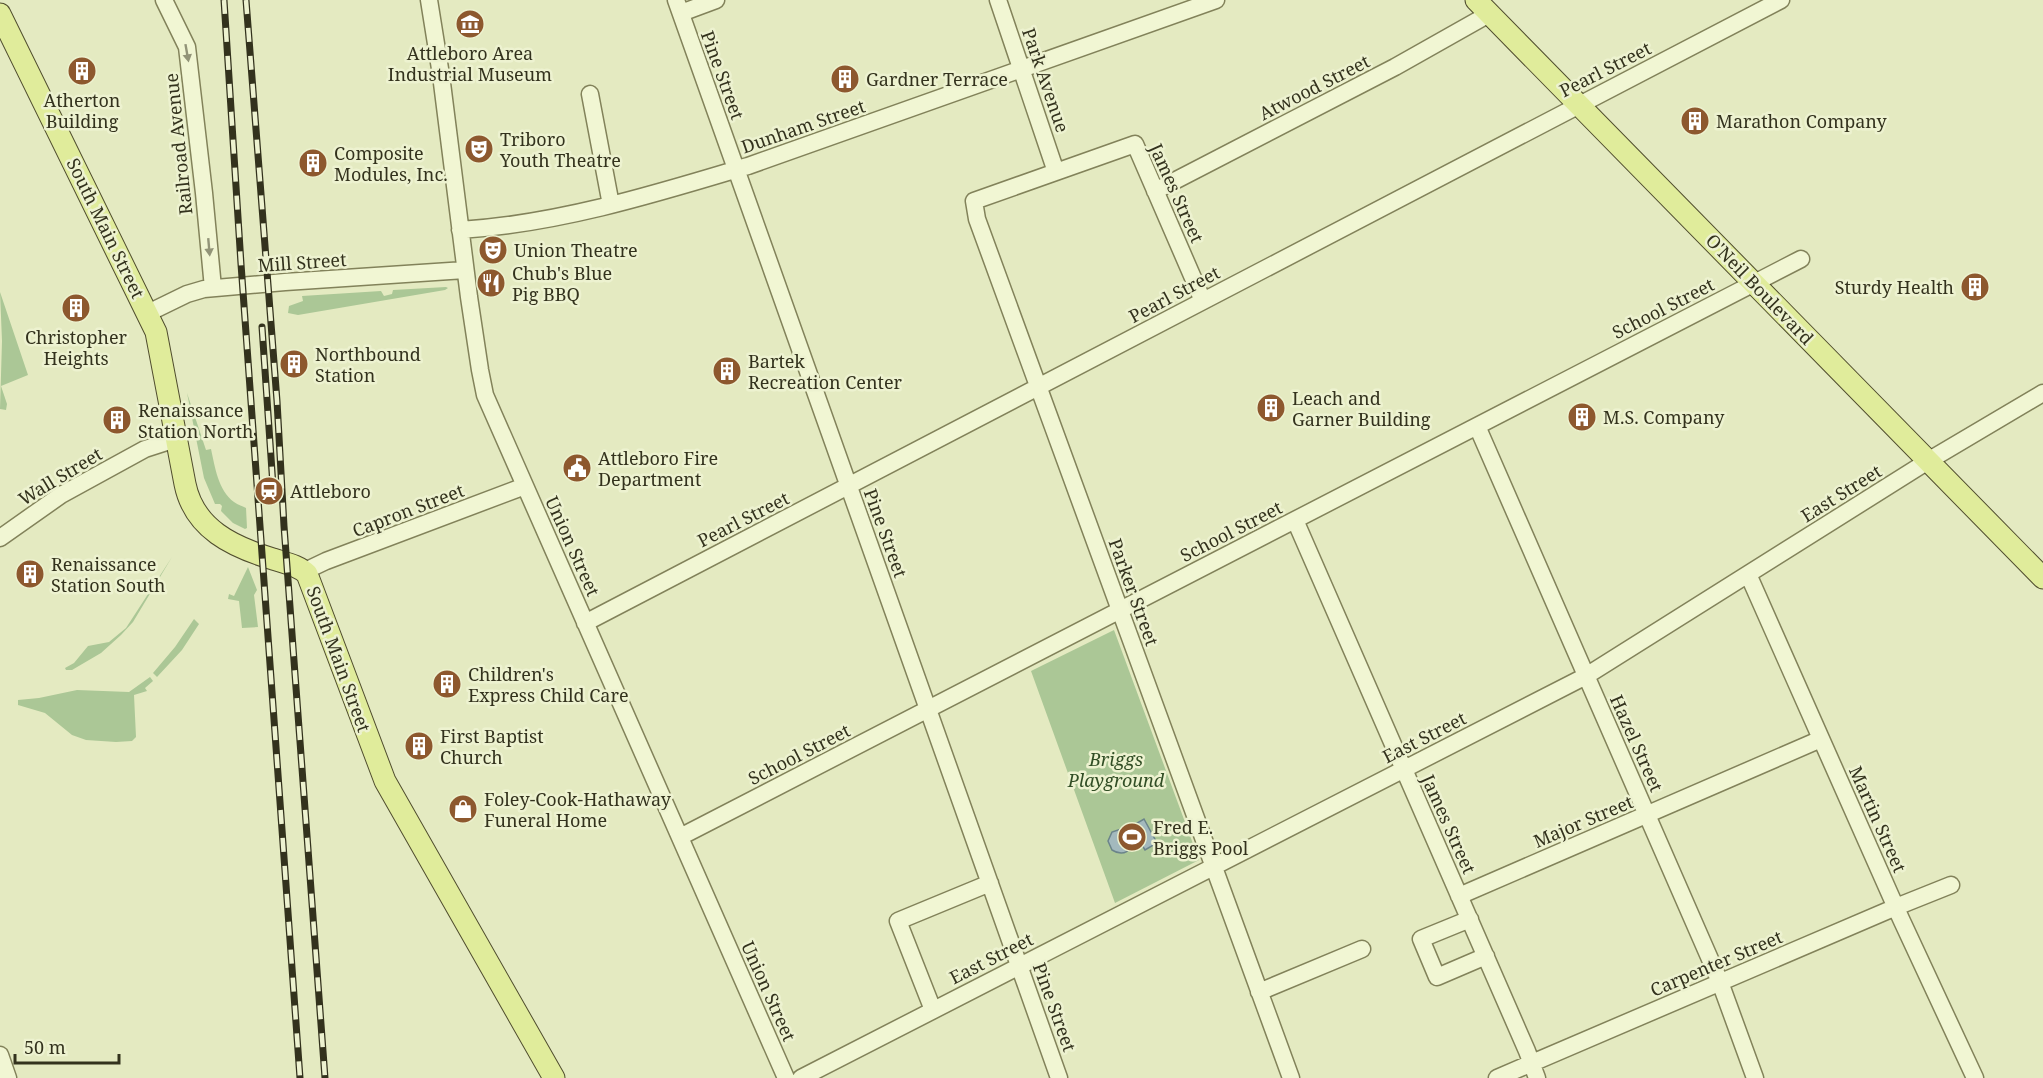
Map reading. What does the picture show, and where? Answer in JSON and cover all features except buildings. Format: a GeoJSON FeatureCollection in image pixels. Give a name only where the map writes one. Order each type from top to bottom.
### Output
{"type":"FeatureCollection","features":[{"type":"Feature","properties":{"kind":"main road","name":"O'Neil Boulevard"},"geometry":{"type":"LineString","coordinates":[[1483,7],[2043,578]]}},
{"type":"Feature","properties":{"kind":"main road","name":"South Main Street"},"geometry":{"type":"LineString","coordinates":[[0,14],[148,313],[160,345],[187,495],[206,525],[238,548],[305,571],[385,781],[554,1078]]}},
{"type":"Feature","properties":{"kind":"street","name":"Railroad Avenue"},"geometry":{"type":"LineString","coordinates":[[164,0],[187,47],[213,288]]}},
{"type":"Feature","properties":{"kind":"street","name":"Union Street"},"geometry":{"type":"LineString","coordinates":[[429,0],[441,75],[465,270],[484,391],[786,1078]]}},
{"type":"Feature","properties":{"kind":"street"},"geometry":{"type":"LineString","coordinates":[[678,6],[716,0]]}},
{"type":"Feature","properties":{"kind":"street","name":"Park Avenue"},"geometry":{"type":"LineString","coordinates":[[998,0],[1056,172]]}},
{"type":"Feature","properties":{"kind":"street","name":"Dunham Street"},"geometry":{"type":"LineString","coordinates":[[460,230],[542,219],[665,192],[737,170],[1216,0]]}},
{"type":"Feature","properties":{"kind":"street","name":"Pearl Street"},"geometry":{"type":"LineString","coordinates":[[585,623],[1781,0]]}},
{"type":"Feature","properties":{"kind":"street","name":"Pine Street"},"geometry":{"type":"LineString","coordinates":[[678,6],[1059,1078]]}},
{"type":"Feature","properties":{"kind":"street","name":"Atwood Street"},"geometry":{"type":"LineString","coordinates":[[1155,191],[1395,67],[1483,7]]}},
{"type":"Feature","properties":{"kind":"street"},"geometry":{"type":"LineString","coordinates":[[590,94],[611,205]]}},
{"type":"Feature","properties":{"kind":"street","name":"James Street"},"geometry":{"type":"LineString","coordinates":[[1056,172],[1135,144],[1203,301]]}},
{"type":"Feature","properties":{"kind":"street","name":"Parker Street"},"geometry":{"type":"LineString","coordinates":[[1056,172],[974,201],[977,219],[1291,1078]]}},
{"type":"Feature","properties":{"kind":"street","name":"School Street"},"geometry":{"type":"LineString","coordinates":[[680,837],[1801,259]]}},
{"type":"Feature","properties":{"kind":"street","name":"Mill Street"},"geometry":{"type":"LineString","coordinates":[[148,313],[187,294],[213,288],[465,270]]}},
{"type":"Feature","properties":{"kind":"street","name":"East Street"},"geometry":{"type":"LineString","coordinates":[[801,1078],[1586,676],[1928,461],[2043,393]]}},
{"type":"Feature","properties":{"kind":"street","name":"Hazel Street"},"geometry":{"type":"LineString","coordinates":[[1477,426],[1720,982],[1755,1078]]}},
{"type":"Feature","properties":{"kind":"street","name":"Wall Street"},"geometry":{"type":"LineString","coordinates":[[0,538],[67,492],[145,449],[176,439]]}},
{"type":"Feature","properties":{"kind":"street","name":"Capron Street"},"geometry":{"type":"LineString","coordinates":[[305,571],[525,486]]}},
{"type":"Feature","properties":{"kind":"street","name":"James Street"},"geometry":{"type":"LineString","coordinates":[[1295,520],[1470,918],[1534,1070]]}},
{"type":"Feature","properties":{"kind":"street","name":"Martin Street"},"geometry":{"type":"LineString","coordinates":[[1748,574],[1896,907],[1975,1078]]}},
{"type":"Feature","properties":{"kind":"street","name":"Major Street"},"geometry":{"type":"LineString","coordinates":[[1459,896],[1821,739]]}},
{"type":"Feature","properties":{"kind":"street"},"geometry":{"type":"LineString","coordinates":[[933,1010],[898,921],[990,882]]}},
{"type":"Feature","properties":{"kind":"street","name":"Carpenter Street"},"geometry":{"type":"LineString","coordinates":[[1497,1078],[1534,1070],[1720,982],[1951,885]]}},
{"type":"Feature","properties":{"kind":"street"},"geometry":{"type":"LineString","coordinates":[[1470,918],[1421,939],[1437,977],[1486,956]]}},
{"type":"Feature","properties":{"kind":"street"},"geometry":{"type":"LineString","coordinates":[[1259,992],[1362,949]]}},
{"type":"Feature","properties":{"kind":"street"},"geometry":{"type":"LineString","coordinates":[[0,1055],[8,1078]]}},
{"type":"Feature","properties":{"kind":"green space"},"geometry":{"type":"Polygon","coordinates":[[[448,288],[445,290],[298,315],[288,313],[289,306],[303,301],[302,296],[381,291],[384,296],[392,294],[393,290],[448,288]]]}},
{"type":"Feature","properties":{"kind":"green space"},"geometry":{"type":"Polygon","coordinates":[[[0,292],[28,375],[1,386],[7,404],[6,410],[0,409],[2,341],[0,292]]]}},
{"type":"Feature","properties":{"kind":"green space"},"geometry":{"type":"Polygon","coordinates":[[[187,393],[206,450],[211,449],[224,491],[236,503],[246,508],[247,528],[245,529],[233,523],[221,511],[220,504],[215,504],[204,478],[187,393]]]}},
{"type":"Feature","properties":{"kind":"green space"},"geometry":{"type":"Polygon","coordinates":[[[172,557],[133,622],[121,635],[101,653],[72,670],[66,670],[65,668],[74,663],[88,646],[109,642],[126,628],[172,557]]]}},
{"type":"Feature","properties":{"kind":"green space"},"geometry":{"type":"Polygon","coordinates":[[[248,567],[257,590],[254,595],[258,627],[242,628],[239,601],[228,599],[229,594],[234,596],[248,567]]]}},
{"type":"Feature","properties":{"kind":"green space"},"geometry":{"type":"Polygon","coordinates":[[[194,619],[199,624],[182,650],[157,677],[153,673],[194,619]]]}},
{"type":"Feature","properties":{"kind":"green space","name":"Briggs Playground"},"geometry":{"type":"Polygon","coordinates":[[[1114,630],[1199,860],[1115,903],[1031,671],[1114,630]]]}},
{"type":"Feature","properties":{"kind":"green space"},"geometry":{"type":"Polygon","coordinates":[[[150,677],[153,681],[145,688],[147,691],[134,695],[136,737],[132,741],[86,740],[72,735],[45,713],[18,705],[18,700],[77,690],[129,692],[150,677]]]}},
{"type":"Feature","properties":{"kind":"water","name":"Fred E. Briggs Pool"},"geometry":{"type":"Polygon","coordinates":[[[1144,819],[1157,843],[1145,850],[1137,837],[1133,839],[1127,852],[1120,853],[1112,850],[1108,841],[1112,832],[1121,829],[1130,832],[1134,830],[1132,826],[1144,819]]]}},
{"type":"Feature","properties":{"kind":"railway"},"geometry":{"type":"LineString","coordinates":[[224,0],[300,1078]]}},
{"type":"Feature","properties":{"kind":"railway"},"geometry":{"type":"LineString","coordinates":[[246,0],[325,1078]]}},
{"type":"Feature","properties":{"kind":"railway"},"geometry":{"type":"LineString","coordinates":[[262,327],[273,486]]}},
{"type":"Feature","properties":{"kind":"place","name":"Attleboro Area Industrial Museum"},"geometry":{"type":"Point","coordinates":[470,24]}},
{"type":"Feature","properties":{"kind":"place","name":"Atherton Building"},"geometry":{"type":"Point","coordinates":[82,71]}},
{"type":"Feature","properties":{"kind":"place","name":"Gardner Terrace"},"geometry":{"type":"Point","coordinates":[845,79]}},
{"type":"Feature","properties":{"kind":"place","name":"Marathon Company"},"geometry":{"type":"Point","coordinates":[1695,121]}},
{"type":"Feature","properties":{"kind":"place","name":"Triboro Youth Theatre"},"geometry":{"type":"Point","coordinates":[479,149]}},
{"type":"Feature","properties":{"kind":"place","name":"Composite Modules, Inc."},"geometry":{"type":"Point","coordinates":[313,163]}},
{"type":"Feature","properties":{"kind":"place","name":"Union Theatre"},"geometry":{"type":"Point","coordinates":[493,250]}},
{"type":"Feature","properties":{"kind":"place","name":"Chub's Blue Pig BBQ"},"geometry":{"type":"Point","coordinates":[491,283]}},
{"type":"Feature","properties":{"kind":"place","name":"Sturdy Health"},"geometry":{"type":"Point","coordinates":[1975,287]}},
{"type":"Feature","properties":{"kind":"place","name":"Christopher Heights"},"geometry":{"type":"Point","coordinates":[76,308]}},
{"type":"Feature","properties":{"kind":"place","name":"Northbound Station"},"geometry":{"type":"Point","coordinates":[294,364]}},
{"type":"Feature","properties":{"kind":"place","name":"Bartek Recreation Center"},"geometry":{"type":"Point","coordinates":[727,371]}},
{"type":"Feature","properties":{"kind":"place","name":"Leach and Garner Building"},"geometry":{"type":"Point","coordinates":[1271,408]}},
{"type":"Feature","properties":{"kind":"place","name":"M.S. Company"},"geometry":{"type":"Point","coordinates":[1582,417]}},
{"type":"Feature","properties":{"kind":"place","name":"Renaissance Station North"},"geometry":{"type":"Point","coordinates":[117,420]}},
{"type":"Feature","properties":{"kind":"place","name":"Attleboro Fire Department"},"geometry":{"type":"Point","coordinates":[577,468]}},
{"type":"Feature","properties":{"kind":"place","name":"Attleboro"},"geometry":{"type":"Point","coordinates":[269,491]}},
{"type":"Feature","properties":{"kind":"place","name":"Renaissance Station South"},"geometry":{"type":"Point","coordinates":[30,574]}},
{"type":"Feature","properties":{"kind":"place","name":"Children's Express Child Care"},"geometry":{"type":"Point","coordinates":[447,684]}},
{"type":"Feature","properties":{"kind":"place","name":"First Baptist Church"},"geometry":{"type":"Point","coordinates":[419,746]}},
{"type":"Feature","properties":{"kind":"place","name":"Foley-Cook-Hathaway Funeral Home"},"geometry":{"type":"Point","coordinates":[463,809]}},
{"type":"Feature","properties":{"kind":"place","name":"Fred E. Briggs Pool"},"geometry":{"type":"Point","coordinates":[1132,837]}}]}
